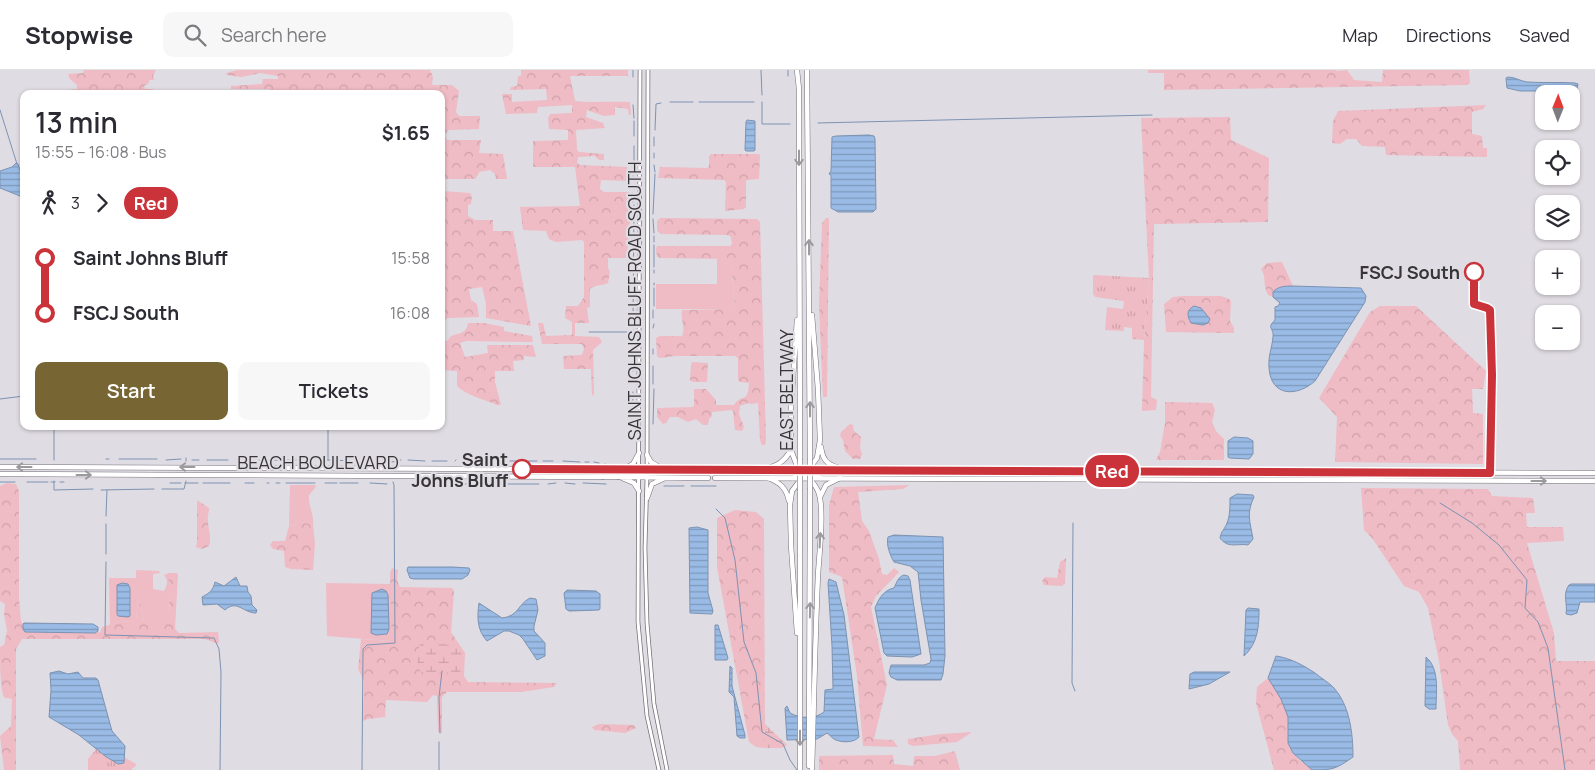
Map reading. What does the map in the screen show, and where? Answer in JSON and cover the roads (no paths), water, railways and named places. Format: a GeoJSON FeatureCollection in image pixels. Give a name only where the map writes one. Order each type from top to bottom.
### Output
{"type":"FeatureCollection","features":[{"type":"Feature","properties":{"kind":"highway","name":"EAST BELTWAY"},"geometry":{"type":"LineString","coordinates":[[797,70],[799,89],[800,770]]}},
{"type":"Feature","properties":{"kind":"highway","name":"EAST BELTWAY"},"geometry":{"type":"LineString","coordinates":[[808,70],[811,711]]}},
{"type":"Feature","properties":{"kind":"highway"},"geometry":{"type":"LineString","coordinates":[[766,469],[781,463],[786,459],[791,450],[791,408],[799,284]]}},
{"type":"Feature","properties":{"kind":"highway"},"geometry":{"type":"LineString","coordinates":[[809,284],[822,453],[825,461],[831,466],[848,470]]}},
{"type":"Feature","properties":{"kind":"highway"},"geometry":{"type":"LineString","coordinates":[[800,666],[791,554],[790,505],[792,491],[797,482],[817,458],[820,440]]}},
{"type":"Feature","properties":{"kind":"highway"},"geometry":{"type":"LineString","coordinates":[[791,450],[820,498],[821,532],[811,711],[811,770]]}},
{"type":"Feature","properties":{"kind":"highway"},"geometry":{"type":"LineString","coordinates":[[624,469],[633,464],[639,453]]}},
{"type":"Feature","properties":{"kind":"highway"},"geometry":{"type":"LineString","coordinates":[[647,455],[651,462],[665,469]]}},
{"type":"Feature","properties":{"kind":"highway"},"geometry":{"type":"LineString","coordinates":[[0,467],[766,469],[788,470],[821,478],[1595,481]]}},
{"type":"Feature","properties":{"kind":"highway"},"geometry":{"type":"LineString","coordinates":[[448,476],[449,468]]}},
{"type":"Feature","properties":{"kind":"highway"},"geometry":{"type":"LineString","coordinates":[[805,474],[820,470],[1595,473]]}},
{"type":"Feature","properties":{"kind":"highway"},"geometry":{"type":"LineString","coordinates":[[1347,472],[1352,480]]}},
{"type":"Feature","properties":{"kind":"highway"},"geometry":{"type":"LineString","coordinates":[[1352,480],[1362,472]]}},
{"type":"Feature","properties":{"kind":"highway"},"geometry":{"type":"LineString","coordinates":[[1578,473],[1586,481]]}},
{"type":"Feature","properties":{"kind":"highway"},"geometry":{"type":"LineString","coordinates":[[1586,481],[1595,473]]}},
{"type":"Feature","properties":{"kind":"highway","name":"BEACH BOULEVARD"},"geometry":{"type":"LineString","coordinates":[[0,474],[602,477]]}},
{"type":"Feature","properties":{"kind":"highway","name":"BEACH BOULEVARD"},"geometry":{"type":"LineString","coordinates":[[715,478],[793,478],[805,474]]}},
{"type":"Feature","properties":{"kind":"highway"},"geometry":{"type":"LineString","coordinates":[[618,477],[634,484],[638,491]]}},
{"type":"Feature","properties":{"kind":"highway","name":"BEACH BOULEVARD"},"geometry":{"type":"LineString","coordinates":[[618,477],[708,478]]}},
{"type":"Feature","properties":{"kind":"highway"},"geometry":{"type":"LineString","coordinates":[[647,498],[652,484],[667,477]]}},
{"type":"Feature","properties":{"kind":"highway"},"geometry":{"type":"LineString","coordinates":[[768,478],[784,486],[790,505]]}},
{"type":"Feature","properties":{"kind":"highway"},"geometry":{"type":"LineString","coordinates":[[820,498],[826,485],[840,478]]}},
{"type":"Feature","properties":{"kind":"main road","name":"SAINT JOHNS BLUFF ROAD SOUTH"},"geometry":{"type":"LineString","coordinates":[[640,70],[638,622],[647,716],[659,770]]}},
{"type":"Feature","properties":{"kind":"main road","name":"SAINT JOHNS BLUFF ROAD SOUTH"},"geometry":{"type":"LineString","coordinates":[[648,70],[647,498],[645,548],[648,650],[654,704],[667,770]]}},
{"type":"Feature","properties":{"kind":"main road","name":"BEACH BOULEVARD"},"geometry":{"type":"LineString","coordinates":[[602,477],[618,477]]}},
{"type":"Feature","properties":{"kind":"main road","name":"BEACH BOULEVARD"},"geometry":{"type":"LineString","coordinates":[[708,478],[715,478]]}},
{"type":"Feature","properties":{"kind":"water"},"geometry":{"type":"Polygon","coordinates":[[[1506,78],[1527,82],[1578,84],[1535,85],[1535,91],[1520,91],[1507,88],[1506,78]]]}},
{"type":"Feature","properties":{"kind":"water"},"geometry":{"type":"Polygon","coordinates":[[[747,120],[755,121],[754,151],[745,150],[747,120]]]}},
{"type":"Feature","properties":{"kind":"water"},"geometry":{"type":"Polygon","coordinates":[[[874,136],[875,139],[876,209],[873,212],[838,212],[831,208],[831,175],[829,174],[831,171],[832,137],[874,136]]]}},
{"type":"Feature","properties":{"kind":"water"},"geometry":{"type":"Polygon","coordinates":[[[16,163],[20,170],[20,196],[0,188],[0,171],[12,167],[16,163]]]}},
{"type":"Feature","properties":{"kind":"water"},"geometry":{"type":"Polygon","coordinates":[[[1280,287],[1361,288],[1366,296],[1365,302],[1315,381],[1293,392],[1280,389],[1274,385],[1269,364],[1273,334],[1271,327],[1275,320],[1275,307],[1280,303],[1273,297],[1273,292],[1280,287]]]}},
{"type":"Feature","properties":{"kind":"water"},"geometry":{"type":"Polygon","coordinates":[[[1194,306],[1201,308],[1210,319],[1208,323],[1203,325],[1191,323],[1188,313],[1194,306]]]}},
{"type":"Feature","properties":{"kind":"water"},"geometry":{"type":"Polygon","coordinates":[[[1234,437],[1248,438],[1253,441],[1253,454],[1249,459],[1228,457],[1228,441],[1234,437]]]}},
{"type":"Feature","properties":{"kind":"water"},"geometry":{"type":"Polygon","coordinates":[[[1237,494],[1253,495],[1254,497],[1249,513],[1253,539],[1248,545],[1229,545],[1220,538],[1228,520],[1230,498],[1237,494]]]}},
{"type":"Feature","properties":{"kind":"water"},"geometry":{"type":"Polygon","coordinates":[[[697,527],[708,530],[708,593],[713,611],[712,614],[690,613],[689,528],[697,527]]]}},
{"type":"Feature","properties":{"kind":"water"},"geometry":{"type":"Polygon","coordinates":[[[894,535],[943,537],[945,656],[941,680],[897,680],[891,677],[889,673],[891,665],[924,665],[930,663],[931,659],[918,572],[910,566],[894,562],[889,550],[888,537],[894,535]]]}},
{"type":"Feature","properties":{"kind":"water"},"geometry":{"type":"Polygon","coordinates":[[[408,567],[452,567],[469,568],[470,570],[468,575],[462,579],[414,579],[410,578],[407,570],[408,567]]]}},
{"type":"Feature","properties":{"kind":"water"},"geometry":{"type":"Polygon","coordinates":[[[904,575],[908,576],[910,580],[921,654],[912,657],[887,656],[884,653],[875,608],[882,595],[894,588],[899,578],[904,575]]]}},
{"type":"Feature","properties":{"kind":"water"},"geometry":{"type":"Polygon","coordinates":[[[236,577],[240,586],[247,586],[252,605],[257,610],[256,613],[237,606],[229,607],[225,610],[217,604],[203,605],[202,597],[211,591],[215,582],[224,586],[236,577]]]}},
{"type":"Feature","properties":{"kind":"water"},"geometry":{"type":"Polygon","coordinates":[[[829,579],[836,582],[844,615],[859,737],[844,742],[834,739],[827,733],[817,739],[787,740],[785,708],[787,706],[790,713],[799,716],[816,716],[824,712],[825,690],[833,689],[829,579]]]}},
{"type":"Feature","properties":{"kind":"water"},"geometry":{"type":"Polygon","coordinates":[[[122,583],[128,584],[130,588],[130,616],[128,617],[118,616],[117,614],[117,585],[122,583]]]}},
{"type":"Feature","properties":{"kind":"water"},"geometry":{"type":"Polygon","coordinates":[[[1571,584],[1595,584],[1595,602],[1580,602],[1577,613],[1571,615],[1566,614],[1566,596],[1567,589],[1571,584]]]}},
{"type":"Feature","properties":{"kind":"water"},"geometry":{"type":"Polygon","coordinates":[[[382,589],[388,595],[389,629],[387,634],[376,635],[371,633],[372,593],[382,589]]]}},
{"type":"Feature","properties":{"kind":"water"},"geometry":{"type":"Polygon","coordinates":[[[567,590],[596,591],[600,594],[600,609],[569,611],[566,609],[564,593],[567,590]]]}},
{"type":"Feature","properties":{"kind":"water"},"geometry":{"type":"Polygon","coordinates":[[[530,598],[536,599],[538,610],[534,631],[545,643],[545,656],[537,660],[519,635],[504,631],[487,641],[481,633],[478,624],[479,603],[502,618],[515,613],[530,598]]]}},
{"type":"Feature","properties":{"kind":"water"},"geometry":{"type":"Polygon","coordinates":[[[1248,608],[1259,609],[1259,622],[1255,640],[1244,656],[1246,610],[1248,608]]]}},
{"type":"Feature","properties":{"kind":"water"},"geometry":{"type":"Polygon","coordinates":[[[24,623],[93,624],[98,627],[98,631],[95,633],[25,632],[23,629],[24,623]]]}},
{"type":"Feature","properties":{"kind":"water"},"geometry":{"type":"Polygon","coordinates":[[[715,625],[718,625],[727,660],[715,660],[715,625]]]}},
{"type":"Feature","properties":{"kind":"water"},"geometry":{"type":"Polygon","coordinates":[[[1276,656],[1291,660],[1310,670],[1331,685],[1339,694],[1349,720],[1353,757],[1334,768],[1312,770],[1293,753],[1288,743],[1288,717],[1281,699],[1268,678],[1276,656]]]}},
{"type":"Feature","properties":{"kind":"water"},"geometry":{"type":"Polygon","coordinates":[[[1426,657],[1435,674],[1437,688],[1436,709],[1429,709],[1425,706],[1426,657]]]}},
{"type":"Feature","properties":{"kind":"water"},"geometry":{"type":"Polygon","coordinates":[[[730,666],[732,668],[732,686],[745,738],[737,736],[734,697],[729,692],[730,666]]]}},
{"type":"Feature","properties":{"kind":"water"},"geometry":{"type":"Polygon","coordinates":[[[59,671],[68,674],[78,672],[83,678],[96,678],[98,680],[112,731],[125,746],[124,763],[118,764],[79,735],[49,717],[50,673],[59,671]]]}},
{"type":"Feature","properties":{"kind":"water"},"geometry":{"type":"Polygon","coordinates":[[[1194,672],[1230,672],[1209,684],[1189,689],[1190,674],[1194,672]]]}},
{"type":"Feature","properties":{"kind":"waterway"},"geometry":{"type":"LineString","coordinates":[[633,70],[633,77]]}},
{"type":"Feature","properties":{"kind":"waterway"},"geometry":{"type":"LineString","coordinates":[[761,70],[762,95]]}},
{"type":"Feature","properties":{"kind":"waterway"},"geometry":{"type":"LineString","coordinates":[[788,70],[788,76]]}},
{"type":"Feature","properties":{"kind":"waterway"},"geometry":{"type":"LineString","coordinates":[[670,102],[693,102]]}},
{"type":"Feature","properties":{"kind":"waterway"},"geometry":{"type":"LineString","coordinates":[[699,102],[754,102]]}},
{"type":"Feature","properties":{"kind":"waterway"},"geometry":{"type":"LineString","coordinates":[[762,102],[762,124],[790,124]]}},
{"type":"Feature","properties":{"kind":"waterway"},"geometry":{"type":"LineString","coordinates":[[655,130],[656,104],[661,103]]}},
{"type":"Feature","properties":{"kind":"waterway"},"geometry":{"type":"LineString","coordinates":[[633,105],[634,118]]}},
{"type":"Feature","properties":{"kind":"waterway"},"geometry":{"type":"LineString","coordinates":[[0,110],[17,164]]}},
{"type":"Feature","properties":{"kind":"waterway"},"geometry":{"type":"LineString","coordinates":[[818,123],[1152,115]]}},
{"type":"Feature","properties":{"kind":"waterway"},"geometry":{"type":"LineString","coordinates":[[634,121],[634,136]]}},
{"type":"Feature","properties":{"kind":"waterway"},"geometry":{"type":"LineString","coordinates":[[654,137],[654,146]]}},
{"type":"Feature","properties":{"kind":"waterway"},"geometry":{"type":"LineString","coordinates":[[634,146],[634,163]]}},
{"type":"Feature","properties":{"kind":"waterway"},"geometry":{"type":"LineString","coordinates":[[654,153],[654,158]]}},
{"type":"Feature","properties":{"kind":"waterway"},"geometry":{"type":"LineString","coordinates":[[654,165],[655,172]]}},
{"type":"Feature","properties":{"kind":"waterway"},"geometry":{"type":"LineString","coordinates":[[633,173],[634,167]]}},
{"type":"Feature","properties":{"kind":"waterway"},"geometry":{"type":"LineString","coordinates":[[653,214],[655,174]]}},
{"type":"Feature","properties":{"kind":"waterway"},"geometry":{"type":"LineString","coordinates":[[633,185],[634,189]]}},
{"type":"Feature","properties":{"kind":"waterway"},"geometry":{"type":"LineString","coordinates":[[633,193],[633,202]]}},
{"type":"Feature","properties":{"kind":"waterway"},"geometry":{"type":"LineString","coordinates":[[633,323],[634,205]]}},
{"type":"Feature","properties":{"kind":"waterway"},"geometry":{"type":"LineString","coordinates":[[653,219],[654,233]]}},
{"type":"Feature","properties":{"kind":"waterway"},"geometry":{"type":"LineString","coordinates":[[654,236],[654,242]]}},
{"type":"Feature","properties":{"kind":"waterway"},"geometry":{"type":"LineString","coordinates":[[654,245],[654,267]]}},
{"type":"Feature","properties":{"kind":"waterway"},"geometry":{"type":"LineString","coordinates":[[654,288],[654,306]]}},
{"type":"Feature","properties":{"kind":"waterway"},"geometry":{"type":"LineString","coordinates":[[653,310],[653,318]]}},
{"type":"Feature","properties":{"kind":"waterway"},"geometry":{"type":"LineString","coordinates":[[653,328],[654,324]]}},
{"type":"Feature","properties":{"kind":"waterway"},"geometry":{"type":"LineString","coordinates":[[633,330],[633,351]]}},
{"type":"Feature","properties":{"kind":"waterway"},"geometry":{"type":"LineString","coordinates":[[589,332],[627,332]]}},
{"type":"Feature","properties":{"kind":"waterway"},"geometry":{"type":"LineString","coordinates":[[653,349],[653,354]]}},
{"type":"Feature","properties":{"kind":"waterway"},"geometry":{"type":"LineString","coordinates":[[633,355],[633,360]]}},
{"type":"Feature","properties":{"kind":"waterway"},"geometry":{"type":"LineString","coordinates":[[633,366],[633,371]]}},
{"type":"Feature","properties":{"kind":"waterway"},"geometry":{"type":"LineString","coordinates":[[653,366],[653,384]]}},
{"type":"Feature","properties":{"kind":"waterway"},"geometry":{"type":"LineString","coordinates":[[653,424],[654,389]]}},
{"type":"Feature","properties":{"kind":"waterway"},"geometry":{"type":"LineString","coordinates":[[632,422],[633,392]]}},
{"type":"Feature","properties":{"kind":"waterway"},"geometry":{"type":"LineString","coordinates":[[0,399],[20,396]]}},
{"type":"Feature","properties":{"kind":"waterway"},"geometry":{"type":"LineString","coordinates":[[54,430],[54,460]]}},
{"type":"Feature","properties":{"kind":"waterway"},"geometry":{"type":"LineString","coordinates":[[328,430],[328,460]]}},
{"type":"Feature","properties":{"kind":"waterway"},"geometry":{"type":"LineString","coordinates":[[0,459],[36,459]]}},
{"type":"Feature","properties":{"kind":"waterway"},"geometry":{"type":"LineString","coordinates":[[119,459],[157,459]]}},
{"type":"Feature","properties":{"kind":"waterway"},"geometry":{"type":"LineString","coordinates":[[166,460],[181,459]]}},
{"type":"Feature","properties":{"kind":"waterway"},"geometry":{"type":"LineString","coordinates":[[192,460],[199,460]]}},
{"type":"Feature","properties":{"kind":"waterway"},"geometry":{"type":"LineString","coordinates":[[207,460],[228,460]]}},
{"type":"Feature","properties":{"kind":"waterway"},"geometry":{"type":"LineString","coordinates":[[244,460],[252,460]]}},
{"type":"Feature","properties":{"kind":"waterway"},"geometry":{"type":"LineString","coordinates":[[259,460],[278,460]]}},
{"type":"Feature","properties":{"kind":"waterway"},"geometry":{"type":"LineString","coordinates":[[286,460],[296,460]]}},
{"type":"Feature","properties":{"kind":"waterway"},"geometry":{"type":"LineString","coordinates":[[305,460],[311,460]]}},
{"type":"Feature","properties":{"kind":"waterway"},"geometry":{"type":"LineString","coordinates":[[326,460],[392,462],[401,460]]}},
{"type":"Feature","properties":{"kind":"waterway"},"geometry":{"type":"LineString","coordinates":[[408,460],[425,461]]}},
{"type":"Feature","properties":{"kind":"waterway"},"geometry":{"type":"LineString","coordinates":[[432,461],[447,461]]}},
{"type":"Feature","properties":{"kind":"waterway"},"geometry":{"type":"LineString","coordinates":[[489,461],[496,461]]}},
{"type":"Feature","properties":{"kind":"waterway"},"geometry":{"type":"LineString","coordinates":[[510,461],[537,461]]}},
{"type":"Feature","properties":{"kind":"waterway"},"geometry":{"type":"LineString","coordinates":[[543,461],[553,461]]}},
{"type":"Feature","properties":{"kind":"waterway"},"geometry":{"type":"LineString","coordinates":[[563,461],[580,462]]}},
{"type":"Feature","properties":{"kind":"waterway"},"geometry":{"type":"LineString","coordinates":[[594,462],[599,463]]}},
{"type":"Feature","properties":{"kind":"waterway"},"geometry":{"type":"LineString","coordinates":[[54,481],[54,490],[93,489]]}},
{"type":"Feature","properties":{"kind":"waterway"},"geometry":{"type":"LineString","coordinates":[[162,489],[184,489],[186,481]]}},
{"type":"Feature","properties":{"kind":"waterway"},"geometry":{"type":"LineString","coordinates":[[0,482],[15,482]]}},
{"type":"Feature","properties":{"kind":"waterway"},"geometry":{"type":"LineString","coordinates":[[27,482],[48,482]]}},
{"type":"Feature","properties":{"kind":"waterway"},"geometry":{"type":"LineString","coordinates":[[362,770],[363,649],[367,645],[395,643],[393,482]]}},
{"type":"Feature","properties":{"kind":"waterway"},"geometry":{"type":"LineString","coordinates":[[170,483],[181,483]]}},
{"type":"Feature","properties":{"kind":"waterway"},"geometry":{"type":"LineString","coordinates":[[185,483],[198,483]]}},
{"type":"Feature","properties":{"kind":"waterway"},"geometry":{"type":"LineString","coordinates":[[203,483],[230,483]]}},
{"type":"Feature","properties":{"kind":"waterway"},"geometry":{"type":"LineString","coordinates":[[245,483],[254,483]]}},
{"type":"Feature","properties":{"kind":"waterway"},"geometry":{"type":"LineString","coordinates":[[286,483],[315,483]]}},
{"type":"Feature","properties":{"kind":"waterway"},"geometry":{"type":"LineString","coordinates":[[325,483],[337,483]]}},
{"type":"Feature","properties":{"kind":"waterway"},"geometry":{"type":"LineString","coordinates":[[340,483],[358,483]]}},
{"type":"Feature","properties":{"kind":"waterway"},"geometry":{"type":"LineString","coordinates":[[370,483],[387,484]]}},
{"type":"Feature","properties":{"kind":"waterway"},"geometry":{"type":"LineString","coordinates":[[548,484],[556,483]]}},
{"type":"Feature","properties":{"kind":"waterway"},"geometry":{"type":"LineString","coordinates":[[565,483],[575,484]]}},
{"type":"Feature","properties":{"kind":"waterway"},"geometry":{"type":"LineString","coordinates":[[583,483],[606,484]]}},
{"type":"Feature","properties":{"kind":"waterway"},"geometry":{"type":"LineString","coordinates":[[411,484],[444,484]]}},
{"type":"Feature","properties":{"kind":"waterway"},"geometry":{"type":"LineString","coordinates":[[451,484],[500,484]]}},
{"type":"Feature","properties":{"kind":"waterway"},"geometry":{"type":"LineString","coordinates":[[507,484],[539,484]]}},
{"type":"Feature","properties":{"kind":"waterway"},"geometry":{"type":"LineString","coordinates":[[664,486],[684,486]]}},
{"type":"Feature","properties":{"kind":"waterway"},"geometry":{"type":"LineString","coordinates":[[691,486],[716,486]]}},
{"type":"Feature","properties":{"kind":"waterway"},"geometry":{"type":"LineString","coordinates":[[101,490],[154,489]]}},
{"type":"Feature","properties":{"kind":"waterway"},"geometry":{"type":"LineString","coordinates":[[106,516],[107,490]]}},
{"type":"Feature","properties":{"kind":"waterway"},"geometry":{"type":"LineString","coordinates":[[1440,503],[1472,523],[1499,545],[1527,580],[1525,608],[1538,622],[1548,648],[1565,770]]}},
{"type":"Feature","properties":{"kind":"waterway"},"geometry":{"type":"LineString","coordinates":[[716,509],[725,518],[735,560],[744,642],[756,673],[762,732],[783,744],[797,770]]}},
{"type":"Feature","properties":{"kind":"waterway"},"geometry":{"type":"LineString","coordinates":[[1073,523],[1072,683],[1075,691]]}},
{"type":"Feature","properties":{"kind":"waterway"},"geometry":{"type":"LineString","coordinates":[[106,524],[106,554]]}},
{"type":"Feature","properties":{"kind":"waterway"},"geometry":{"type":"LineString","coordinates":[[106,562],[105,635],[214,638],[219,649],[221,672],[220,770]]}},
{"type":"Feature","properties":{"kind":"waterway"},"geometry":{"type":"LineString","coordinates":[[440,733],[439,697],[442,671]]}},
{"type":"Feature","properties":{"kind":"waterway"},"geometry":{"type":"LineString","coordinates":[[439,742],[439,770]]}},
{"type":"Feature","properties":{"kind":"place","name":"FSCJ South"},"geometry":{"type":"Point","coordinates":[1474,272]}},
{"type":"Feature","properties":{"kind":"place","name":"Saint Johns Bluff"},"geometry":{"type":"Point","coordinates":[522,469]}}]}
